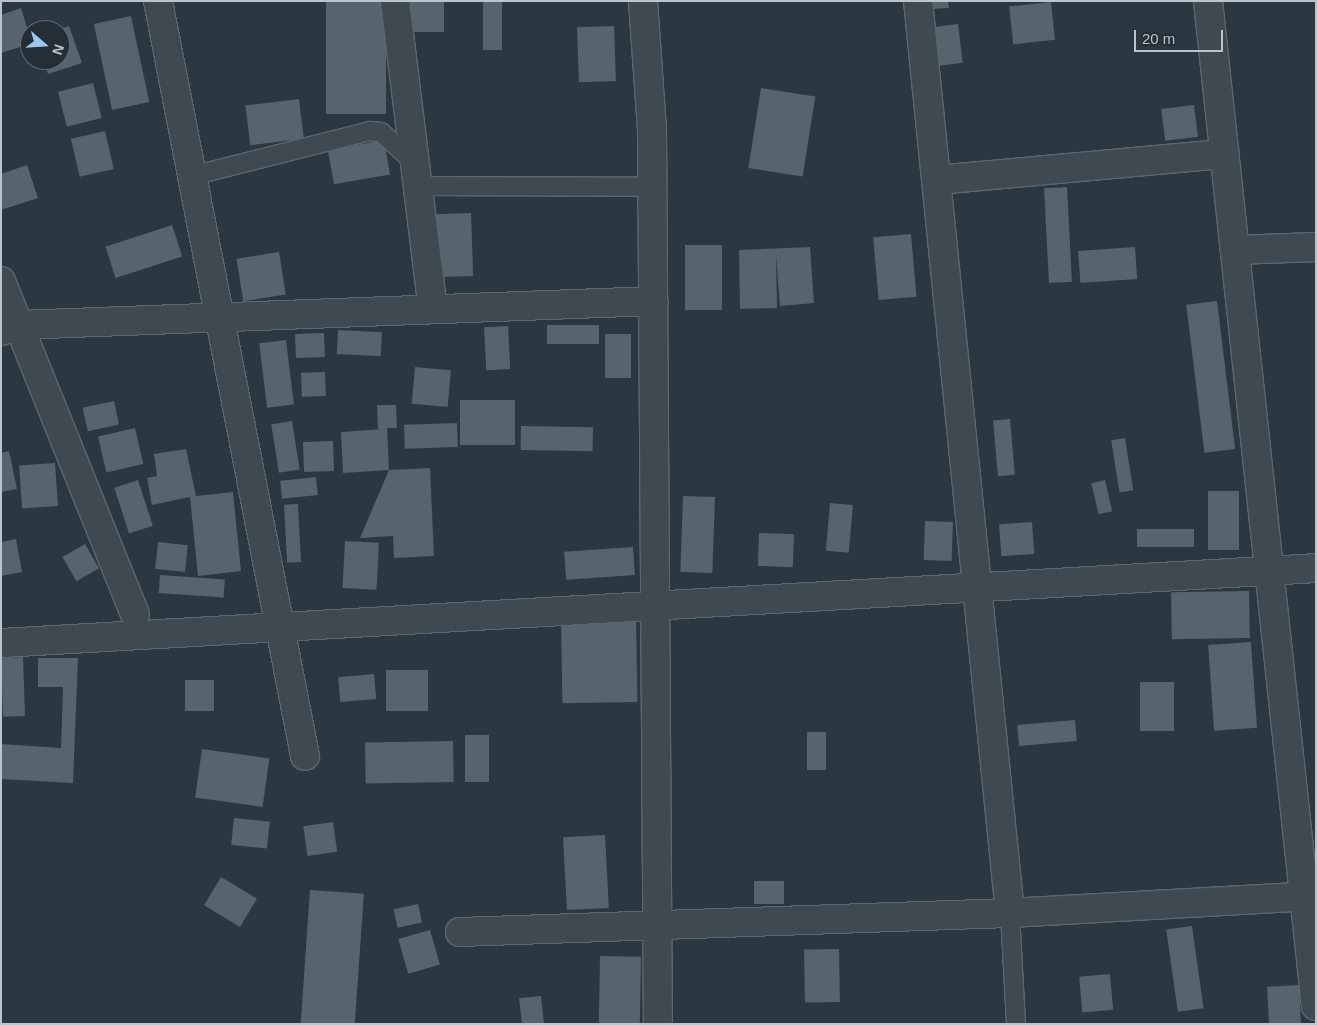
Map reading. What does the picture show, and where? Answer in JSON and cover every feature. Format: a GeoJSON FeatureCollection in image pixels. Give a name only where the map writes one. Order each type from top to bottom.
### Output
{"type":"FeatureCollection","features":[{"type":"Feature","properties":{"kind":"street"},"geometry":{"type":"LineString","coordinates":[[158,1],[306,756]]}},
{"type":"Feature","properties":{"kind":"street"},"geometry":{"type":"LineString","coordinates":[[395,1],[433,309]]}},
{"type":"Feature","properties":{"kind":"street"},"geometry":{"type":"LineString","coordinates":[[643,1],[652,129],[653,187],[658,1024]]}},
{"type":"Feature","properties":{"kind":"street"},"geometry":{"type":"LineString","coordinates":[[918,1],[1010,913]]}},
{"type":"Feature","properties":{"kind":"street"},"geometry":{"type":"LineString","coordinates":[[1208,1],[1269,570],[1310,896],[1316,1006]]}},
{"type":"Feature","properties":{"kind":"street"},"geometry":{"type":"LineString","coordinates":[[937,180],[1224,154]]}},
{"type":"Feature","properties":{"kind":"street"},"geometry":{"type":"LineString","coordinates":[[1235,250],[1316,247]]}},
{"type":"Feature","properties":{"kind":"street"},"geometry":{"type":"LineString","coordinates":[[1,281],[10,328],[135,614]]}},
{"type":"Feature","properties":{"kind":"street"},"geometry":{"type":"LineString","coordinates":[[10,328],[220,317],[654,301]]}},
{"type":"Feature","properties":{"kind":"street"},"geometry":{"type":"LineString","coordinates":[[1,643],[1316,568]]}},
{"type":"Feature","properties":{"kind":"street"},"geometry":{"type":"LineString","coordinates":[[460,932],[1010,913],[1310,896]]}},
{"type":"Feature","properties":{"kind":"lane"},"geometry":{"type":"LineString","coordinates":[[192,176],[370,131],[381,132],[417,175],[653,187]]}},
{"type":"Feature","properties":{"kind":"lane"},"geometry":{"type":"LineString","coordinates":[[1010,913],[1016,1024]]}},
{"type":"Feature","properties":{"kind":"building"},"geometry":{"type":"Polygon","coordinates":[[[326,1],[386,1],[386,114],[326,114],[326,1]]]}},
{"type":"Feature","properties":{"kind":"building"},"geometry":{"type":"Polygon","coordinates":[[[410,1],[444,1],[444,32],[410,32],[410,1]]]}},
{"type":"Feature","properties":{"kind":"building"},"geometry":{"type":"Polygon","coordinates":[[[483,1],[502,1],[502,50],[483,50],[483,1]]]}},
{"type":"Feature","properties":{"kind":"building"},"geometry":{"type":"Polygon","coordinates":[[[931,1],[948,1],[949,8],[932,9],[931,1]]]}},
{"type":"Feature","properties":{"kind":"building"},"geometry":{"type":"Polygon","coordinates":[[[1051,2],[1055,40],[1013,44],[1009,6],[1051,2]]]}},
{"type":"Feature","properties":{"kind":"building"},"geometry":{"type":"Polygon","coordinates":[[[21,8],[25,20],[20,20],[20,47],[1,53],[1,15],[21,8]]]}},
{"type":"Feature","properties":{"kind":"building"},"geometry":{"type":"Polygon","coordinates":[[[131,16],[149,102],[112,110],[94,24],[131,16]]]}},
{"type":"Feature","properties":{"kind":"building"},"geometry":{"type":"Polygon","coordinates":[[[958,24],[963,63],[939,66],[934,27],[958,24]]]}},
{"type":"Feature","properties":{"kind":"building"},"geometry":{"type":"Polygon","coordinates":[[[614,26],[616,81],[579,82],[577,27],[614,26]]]}},
{"type":"Feature","properties":{"kind":"building"},"geometry":{"type":"Polygon","coordinates":[[[70,29],[82,63],[70,67],[70,29]]]}},
{"type":"Feature","properties":{"kind":"building"},"geometry":{"type":"Polygon","coordinates":[[[47,70],[60,70],[48,74],[47,70]]]}},
{"type":"Feature","properties":{"kind":"building"},"geometry":{"type":"Polygon","coordinates":[[[93,83],[102,118],[67,127],[58,92],[93,83]]]}},
{"type":"Feature","properties":{"kind":"building"},"geometry":{"type":"Polygon","coordinates":[[[761,88],[815,97],[803,177],[748,168],[761,88]]]}},
{"type":"Feature","properties":{"kind":"building"},"geometry":{"type":"Polygon","coordinates":[[[299,99],[304,139],[250,145],[245,106],[299,99]]]}},
{"type":"Feature","properties":{"kind":"building"},"geometry":{"type":"Polygon","coordinates":[[[1194,105],[1198,137],[1165,141],[1161,109],[1194,105]]]}},
{"type":"Feature","properties":{"kind":"building"},"geometry":{"type":"Polygon","coordinates":[[[105,131],[114,169],[80,177],[71,139],[105,131]]]}},
{"type":"Feature","properties":{"kind":"building"},"geometry":{"type":"Polygon","coordinates":[[[384,140],[390,174],[334,184],[328,150],[384,140]]]}},
{"type":"Feature","properties":{"kind":"building"},"geometry":{"type":"Polygon","coordinates":[[[27,165],[38,198],[1,210],[1,174],[27,165]]]}},
{"type":"Feature","properties":{"kind":"building"},"geometry":{"type":"Polygon","coordinates":[[[1067,187],[1072,282],[1049,283],[1044,188],[1067,187]]]}},
{"type":"Feature","properties":{"kind":"building"},"geometry":{"type":"Polygon","coordinates":[[[471,213],[473,276],[434,277],[432,214],[471,213]]]}},
{"type":"Feature","properties":{"kind":"building"},"geometry":{"type":"Polygon","coordinates":[[[172,225],[182,256],[116,278],[105,247],[172,225]]]}},
{"type":"Feature","properties":{"kind":"building"},"geometry":{"type":"Polygon","coordinates":[[[911,234],[916,297],[879,300],[873,237],[911,234]]]}},
{"type":"Feature","properties":{"kind":"building"},"geometry":{"type":"Polygon","coordinates":[[[685,245],[722,245],[722,310],[685,310],[685,245]]]}},
{"type":"Feature","properties":{"kind":"building"},"geometry":{"type":"Polygon","coordinates":[[[810,247],[814,303],[780,306],[776,255],[777,308],[740,309],[739,250],[810,247]]]}},
{"type":"Feature","properties":{"kind":"building"},"geometry":{"type":"Polygon","coordinates":[[[1135,247],[1137,279],[1080,283],[1078,251],[1135,247]]]}},
{"type":"Feature","properties":{"kind":"building"},"geometry":{"type":"Polygon","coordinates":[[[279,252],[286,294],[243,301],[237,259],[279,252]]]}},
{"type":"Feature","properties":{"kind":"building"},"geometry":{"type":"Polygon","coordinates":[[[1217,301],[1235,449],[1204,453],[1186,305],[1217,301]]]}},
{"type":"Feature","properties":{"kind":"building"},"geometry":{"type":"Polygon","coordinates":[[[547,325],[599,325],[599,344],[547,344],[547,325]]]}},
{"type":"Feature","properties":{"kind":"building"},"geometry":{"type":"Polygon","coordinates":[[[508,326],[510,369],[486,370],[484,327],[508,326]]]}},
{"type":"Feature","properties":{"kind":"building"},"geometry":{"type":"Polygon","coordinates":[[[338,330],[382,332],[381,356],[337,354],[338,330]]]}},
{"type":"Feature","properties":{"kind":"building"},"geometry":{"type":"Polygon","coordinates":[[[324,333],[325,357],[296,358],[295,334],[324,333]]]}},
{"type":"Feature","properties":{"kind":"building"},"geometry":{"type":"Polygon","coordinates":[[[605,334],[631,334],[631,378],[605,378],[605,334]]]}},
{"type":"Feature","properties":{"kind":"building"},"geometry":{"type":"Polygon","coordinates":[[[286,340],[294,405],[267,408],[259,343],[286,340]]]}},
{"type":"Feature","properties":{"kind":"building"},"geometry":{"type":"Polygon","coordinates":[[[415,367],[451,370],[448,407],[412,404],[415,367]]]}},
{"type":"Feature","properties":{"kind":"building"},"geometry":{"type":"Polygon","coordinates":[[[325,372],[326,396],[302,397],[301,373],[325,372]]]}},
{"type":"Feature","properties":{"kind":"building"},"geometry":{"type":"Polygon","coordinates":[[[460,400],[515,400],[515,445],[460,445],[460,400]]]}},
{"type":"Feature","properties":{"kind":"building"},"geometry":{"type":"Polygon","coordinates":[[[114,401],[119,424],[88,431],[83,408],[114,401]]]}},
{"type":"Feature","properties":{"kind":"building"},"geometry":{"type":"Polygon","coordinates":[[[377,405],[396,405],[397,428],[387,428],[389,470],[343,473],[341,432],[383,429],[378,429],[377,405]]]}},
{"type":"Feature","properties":{"kind":"building"},"geometry":{"type":"Polygon","coordinates":[[[1010,419],[1015,475],[998,476],[993,420],[1010,419]]]}},
{"type":"Feature","properties":{"kind":"building"},"geometry":{"type":"Polygon","coordinates":[[[292,421],[300,469],[279,473],[271,424],[292,421]]]}},
{"type":"Feature","properties":{"kind":"building"},"geometry":{"type":"Polygon","coordinates":[[[457,423],[458,447],[405,449],[404,425],[457,423]]]}},
{"type":"Feature","properties":{"kind":"building"},"geometry":{"type":"Polygon","coordinates":[[[521,426],[593,427],[593,451],[521,450],[521,426]]]}},
{"type":"Feature","properties":{"kind":"building"},"geometry":{"type":"Polygon","coordinates":[[[135,428],[143,464],[106,473],[98,437],[135,428]]]}},
{"type":"Feature","properties":{"kind":"building"},"geometry":{"type":"Polygon","coordinates":[[[1125,438],[1133,490],[1119,493],[1111,440],[1125,438]]]}},
{"type":"Feature","properties":{"kind":"building"},"geometry":{"type":"Polygon","coordinates":[[[333,441],[334,471],[304,472],[303,442],[333,441]]]}},
{"type":"Feature","properties":{"kind":"building"},"geometry":{"type":"Polygon","coordinates":[[[186,449],[196,496],[233,492],[241,571],[198,576],[190,497],[152,505],[147,478],[157,476],[154,454],[186,449]]]}},
{"type":"Feature","properties":{"kind":"building"},"geometry":{"type":"Polygon","coordinates":[[[9,451],[17,489],[1,492],[1,453],[9,451]]]}},
{"type":"Feature","properties":{"kind":"building"},"geometry":{"type":"Polygon","coordinates":[[[55,463],[58,506],[22,508],[19,466],[55,463]]]}},
{"type":"Feature","properties":{"kind":"building"},"geometry":{"type":"Polygon","coordinates":[[[430,468],[434,556],[394,558],[393,536],[360,538],[389,470],[430,468]]]}},
{"type":"Feature","properties":{"kind":"building"},"geometry":{"type":"Polygon","coordinates":[[[316,477],[318,495],[282,499],[280,481],[316,477]]]}},
{"type":"Feature","properties":{"kind":"building"},"geometry":{"type":"Polygon","coordinates":[[[138,480],[153,526],[129,533],[114,488],[138,480]]]}},
{"type":"Feature","properties":{"kind":"building"},"geometry":{"type":"Polygon","coordinates":[[[1105,480],[1112,511],[1099,514],[1091,483],[1105,480]]]}},
{"type":"Feature","properties":{"kind":"building"},"geometry":{"type":"Polygon","coordinates":[[[1208,491],[1239,491],[1239,550],[1208,550],[1208,491]]]}},
{"type":"Feature","properties":{"kind":"building"},"geometry":{"type":"Polygon","coordinates":[[[683,496],[715,497],[712,573],[680,572],[683,496]]]}},
{"type":"Feature","properties":{"kind":"building"},"geometry":{"type":"Polygon","coordinates":[[[830,503],[853,505],[849,553],[826,551],[830,503]]]}},
{"type":"Feature","properties":{"kind":"building"},"geometry":{"type":"Polygon","coordinates":[[[298,504],[301,562],[287,563],[284,505],[298,504]]]}},
{"type":"Feature","properties":{"kind":"building"},"geometry":{"type":"Polygon","coordinates":[[[925,521],[953,522],[952,561],[924,560],[925,521]]]}},
{"type":"Feature","properties":{"kind":"building"},"geometry":{"type":"Polygon","coordinates":[[[1032,522],[1034,554],[1001,556],[999,524],[1032,522]]]}},
{"type":"Feature","properties":{"kind":"building"},"geometry":{"type":"Polygon","coordinates":[[[1137,529],[1194,529],[1194,547],[1137,547],[1137,529]]]}},
{"type":"Feature","properties":{"kind":"building"},"geometry":{"type":"Polygon","coordinates":[[[759,533],[794,534],[793,567],[758,566],[759,533]]]}},
{"type":"Feature","properties":{"kind":"building"},"geometry":{"type":"Polygon","coordinates":[[[16,539],[22,572],[1,576],[1,542],[16,539]]]}},
{"type":"Feature","properties":{"kind":"building"},"geometry":{"type":"Polygon","coordinates":[[[345,541],[379,543],[376,590],[343,588],[345,541]]]}},
{"type":"Feature","properties":{"kind":"building"},"geometry":{"type":"Polygon","coordinates":[[[158,542],[188,545],[185,572],[155,569],[158,542]]]}},
{"type":"Feature","properties":{"kind":"building"},"geometry":{"type":"Polygon","coordinates":[[[85,544],[99,568],[76,581],[62,557],[85,544]]]}},
{"type":"Feature","properties":{"kind":"building"},"geometry":{"type":"Polygon","coordinates":[[[633,547],[635,575],[566,580],[564,552],[633,547]]]}},
{"type":"Feature","properties":{"kind":"building"},"geometry":{"type":"Polygon","coordinates":[[[160,575],[225,580],[224,597],[159,593],[160,575]]]}},
{"type":"Feature","properties":{"kind":"building"},"geometry":{"type":"Polygon","coordinates":[[[1249,591],[1250,638],[1172,639],[1171,592],[1249,591]]]}},
{"type":"Feature","properties":{"kind":"building"},"geometry":{"type":"Polygon","coordinates":[[[636,619],[637,702],[562,703],[561,620],[636,619]]]}},
{"type":"Feature","properties":{"kind":"building"},"geometry":{"type":"Polygon","coordinates":[[[1251,642],[1257,728],[1214,731],[1208,645],[1251,642]]]}},
{"type":"Feature","properties":{"kind":"building"},"geometry":{"type":"Polygon","coordinates":[[[23,657],[25,716],[3,717],[1,658],[23,657]]]}},
{"type":"Feature","properties":{"kind":"building"},"geometry":{"type":"Polygon","coordinates":[[[38,658],[78,658],[73,783],[1,779],[1,744],[61,748],[63,687],[38,687],[38,658]]]}},
{"type":"Feature","properties":{"kind":"building"},"geometry":{"type":"Polygon","coordinates":[[[386,670],[428,670],[428,711],[386,711],[386,670]]]}},
{"type":"Feature","properties":{"kind":"building"},"geometry":{"type":"Polygon","coordinates":[[[374,674],[376,699],[340,702],[338,677],[374,674]]]}},
{"type":"Feature","properties":{"kind":"building"},"geometry":{"type":"Polygon","coordinates":[[[185,680],[214,680],[214,711],[185,711],[185,680]]]}},
{"type":"Feature","properties":{"kind":"building"},"geometry":{"type":"Polygon","coordinates":[[[1140,682],[1174,682],[1174,731],[1140,731],[1140,682]]]}},
{"type":"Feature","properties":{"kind":"building"},"geometry":{"type":"Polygon","coordinates":[[[1075,720],[1077,741],[1019,746],[1017,725],[1075,720]]]}},
{"type":"Feature","properties":{"kind":"building"},"geometry":{"type":"Polygon","coordinates":[[[807,732],[826,732],[826,770],[807,770],[807,732]]]}},
{"type":"Feature","properties":{"kind":"building"},"geometry":{"type":"Polygon","coordinates":[[[465,735],[489,735],[489,782],[465,782],[465,735]]]}},
{"type":"Feature","properties":{"kind":"building"},"geometry":{"type":"Polygon","coordinates":[[[453,741],[454,782],[366,784],[365,743],[453,741]]]}},
{"type":"Feature","properties":{"kind":"building"},"geometry":{"type":"Polygon","coordinates":[[[202,749],[269,758],[263,807],[195,798],[202,749]]]}},
{"type":"Feature","properties":{"kind":"building"},"geometry":{"type":"Polygon","coordinates":[[[234,818],[270,822],[267,849],[231,845],[234,818]]]}},
{"type":"Feature","properties":{"kind":"building"},"geometry":{"type":"Polygon","coordinates":[[[333,822],[337,852],[307,856],[303,826],[333,822]]]}},
{"type":"Feature","properties":{"kind":"building"},"geometry":{"type":"Polygon","coordinates":[[[605,835],[609,908],[567,910],[563,837],[605,835]]]}},
{"type":"Feature","properties":{"kind":"building"},"geometry":{"type":"Polygon","coordinates":[[[221,877],[257,899],[240,927],[204,905],[221,877]]]}},
{"type":"Feature","properties":{"kind":"building"},"geometry":{"type":"Polygon","coordinates":[[[754,881],[784,881],[784,904],[754,904],[754,881]]]}},
{"type":"Feature","properties":{"kind":"building"},"geometry":{"type":"Polygon","coordinates":[[[310,890],[364,894],[355,1024],[301,1024],[310,890]]]}},
{"type":"Feature","properties":{"kind":"building"},"geometry":{"type":"Polygon","coordinates":[[[418,904],[422,923],[397,928],[394,909],[418,904]]]}},
{"type":"Feature","properties":{"kind":"building"},"geometry":{"type":"Polygon","coordinates":[[[1192,926],[1204,1008],[1178,1012],[1166,930],[1192,926]]]}},
{"type":"Feature","properties":{"kind":"building"},"geometry":{"type":"Polygon","coordinates":[[[430,930],[440,965],[408,974],[398,939],[430,930]]]}},
{"type":"Feature","properties":{"kind":"building"},"geometry":{"type":"Polygon","coordinates":[[[839,949],[840,1002],[805,1003],[804,950],[839,949]]]}},
{"type":"Feature","properties":{"kind":"building"},"geometry":{"type":"Polygon","coordinates":[[[600,956],[641,957],[640,1024],[599,1023],[600,956]]]}},
{"type":"Feature","properties":{"kind":"building"},"geometry":{"type":"Polygon","coordinates":[[[1110,974],[1113,1010],[1082,1013],[1079,977],[1110,974]]]}},
{"type":"Feature","properties":{"kind":"building"},"geometry":{"type":"Polygon","coordinates":[[[1299,985],[1301,1024],[1269,1024],[1267,987],[1299,985]]]}},
{"type":"Feature","properties":{"kind":"building"},"geometry":{"type":"Polygon","coordinates":[[[541,996],[544,1024],[522,1024],[519,998],[541,996]]]}}]}
